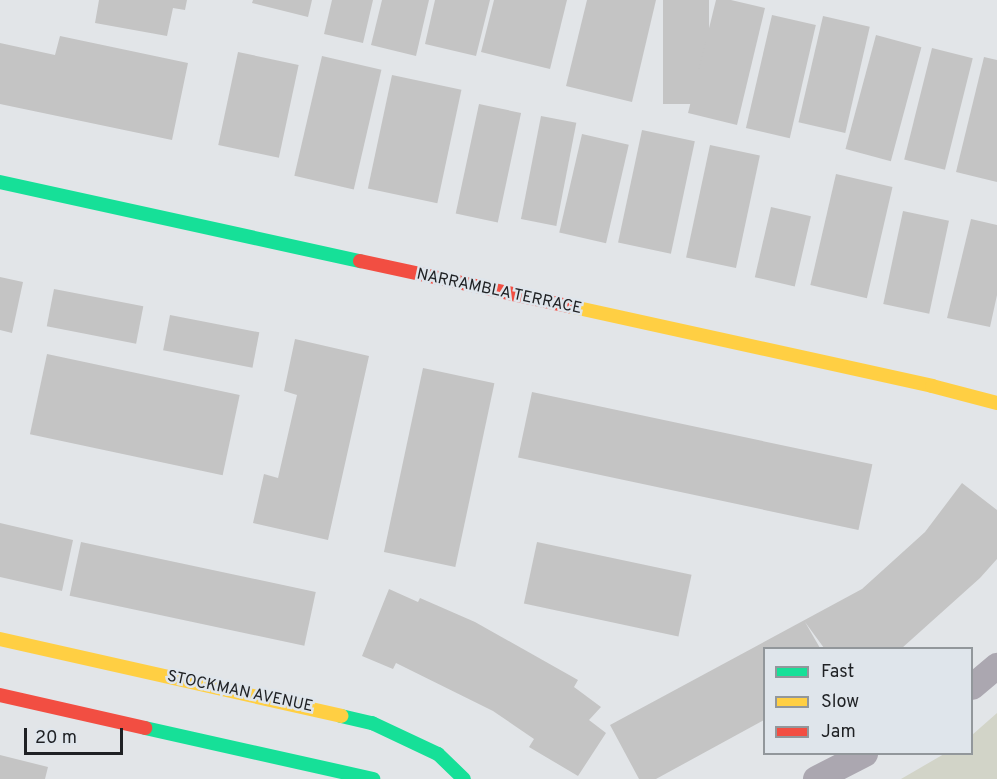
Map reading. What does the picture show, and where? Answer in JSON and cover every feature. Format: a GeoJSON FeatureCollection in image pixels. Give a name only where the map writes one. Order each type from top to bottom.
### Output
{"type":"FeatureCollection","features":[{"type":"Feature","properties":{"kind":"street","name":"NARRAMBLA TERRACE"},"geometry":{"type":"LineString","coordinates":[[0,182],[932,386],[997,403]]}},
{"type":"Feature","properties":{"kind":"street","name":"STOCKMAN AVENUE"},"geometry":{"type":"LineString","coordinates":[[0,639],[372,723],[438,754],[464,779]]}},
{"type":"Feature","properties":{"kind":"street"},"geometry":{"type":"LineString","coordinates":[[973,686],[997,666]]}},
{"type":"Feature","properties":{"kind":"street"},"geometry":{"type":"LineString","coordinates":[[0,695],[373,779]]}},
{"type":"Feature","properties":{"kind":"street"},"geometry":{"type":"LineString","coordinates":[[816,779],[861,755]]}},
{"type":"Feature","properties":{"kind":"shaded area"},"geometry":{"type":"Polygon","coordinates":[[[997,713],[997,779],[901,779],[942,755],[973,755],[973,734],[997,713]]]}},
{"type":"Feature","properties":{"kind":"building"},"geometry":{"type":"Polygon","coordinates":[[[99,0],[187,0],[185,10],[173,8],[167,36],[95,23],[99,0]]]}},
{"type":"Feature","properties":{"kind":"building"},"geometry":{"type":"Polygon","coordinates":[[[253,0],[312,0],[308,17],[252,3],[253,0]]]}},
{"type":"Feature","properties":{"kind":"building"},"geometry":{"type":"Polygon","coordinates":[[[332,0],[373,0],[363,43],[324,34],[332,0]]]}},
{"type":"Feature","properties":{"kind":"building"},"geometry":{"type":"Polygon","coordinates":[[[382,0],[429,0],[416,56],[371,45],[382,0]]]}},
{"type":"Feature","properties":{"kind":"building"},"geometry":{"type":"Polygon","coordinates":[[[435,0],[490,0],[476,56],[425,44],[435,0]]]}},
{"type":"Feature","properties":{"kind":"building"},"geometry":{"type":"Polygon","coordinates":[[[494,0],[567,0],[550,69],[481,52],[494,0]]]}},
{"type":"Feature","properties":{"kind":"building"},"geometry":{"type":"Polygon","coordinates":[[[587,0],[656,0],[632,102],[566,86],[587,0]]]}},
{"type":"Feature","properties":{"kind":"building"},"geometry":{"type":"Polygon","coordinates":[[[663,0],[709,0],[709,104],[663,104],[663,0]]]}},
{"type":"Feature","properties":{"kind":"building"},"geometry":{"type":"Polygon","coordinates":[[[716,0],[731,0],[765,8],[737,125],[688,113],[716,0]]]}},
{"type":"Feature","properties":{"kind":"building"},"geometry":{"type":"Polygon","coordinates":[[[772,15],[816,25],[790,138],[746,128],[772,15]]]}},
{"type":"Feature","properties":{"kind":"building"},"geometry":{"type":"Polygon","coordinates":[[[823,16],[870,27],[845,133],[798,122],[823,16]]]}},
{"type":"Feature","properties":{"kind":"building"},"geometry":{"type":"Polygon","coordinates":[[[876,35],[921,47],[891,161],[845,149],[876,35]]]}},
{"type":"Feature","properties":{"kind":"building"},"geometry":{"type":"Polygon","coordinates":[[[60,36],[188,63],[172,140],[0,104],[0,43],[55,55],[60,36]]]}},
{"type":"Feature","properties":{"kind":"building"},"geometry":{"type":"Polygon","coordinates":[[[932,48],[973,58],[945,170],[904,160],[932,48]]]}},
{"type":"Feature","properties":{"kind":"building"},"geometry":{"type":"Polygon","coordinates":[[[238,52],[299,65],[279,158],[218,145],[238,52]]]}},
{"type":"Feature","properties":{"kind":"building"},"geometry":{"type":"Polygon","coordinates":[[[322,56],[381,70],[354,190],[294,176],[322,56]]]}},
{"type":"Feature","properties":{"kind":"building"},"geometry":{"type":"Polygon","coordinates":[[[984,57],[997,60],[997,182],[956,172],[984,57]]]}},
{"type":"Feature","properties":{"kind":"building"},"geometry":{"type":"Polygon","coordinates":[[[392,75],[461,90],[437,203],[368,188],[392,75]]]}},
{"type":"Feature","properties":{"kind":"building"},"geometry":{"type":"Polygon","coordinates":[[[479,104],[521,113],[498,222],[456,214],[479,104]]]}},
{"type":"Feature","properties":{"kind":"building"},"geometry":{"type":"Polygon","coordinates":[[[541,116],[576,123],[556,226],[521,219],[541,116]]]}},
{"type":"Feature","properties":{"kind":"building"},"geometry":{"type":"Polygon","coordinates":[[[642,130],[695,141],[671,254],[618,242],[642,130]]]}},
{"type":"Feature","properties":{"kind":"building"},"geometry":{"type":"Polygon","coordinates":[[[582,134],[629,145],[606,243],[559,232],[582,134]]]}},
{"type":"Feature","properties":{"kind":"building"},"geometry":{"type":"Polygon","coordinates":[[[710,145],[760,156],[736,268],[686,257],[710,145]]]}},
{"type":"Feature","properties":{"kind":"building"},"geometry":{"type":"Polygon","coordinates":[[[836,174],[893,187],[867,298],[810,285],[836,174]]]}},
{"type":"Feature","properties":{"kind":"building"},"geometry":{"type":"Polygon","coordinates":[[[771,207],[811,216],[795,286],[755,277],[771,207]]]}},
{"type":"Feature","properties":{"kind":"building"},"geometry":{"type":"Polygon","coordinates":[[[903,211],[949,221],[929,314],[883,304],[903,211]]]}},
{"type":"Feature","properties":{"kind":"building"},"geometry":{"type":"Polygon","coordinates":[[[971,219],[997,225],[997,295],[990,327],[947,318],[971,219]]]}},
{"type":"Feature","properties":{"kind":"building"},"geometry":{"type":"Polygon","coordinates":[[[0,277],[23,282],[12,333],[0,330],[0,277]]]}},
{"type":"Feature","properties":{"kind":"building"},"geometry":{"type":"Polygon","coordinates":[[[54,289],[143,306],[136,344],[47,326],[54,289]]]}},
{"type":"Feature","properties":{"kind":"building"},"geometry":{"type":"Polygon","coordinates":[[[170,315],[259,332],[252,368],[163,350],[170,315]]]}},
{"type":"Feature","properties":{"kind":"building"},"geometry":{"type":"Polygon","coordinates":[[[295,339],[369,356],[328,540],[253,523],[264,474],[278,478],[297,395],[284,391],[295,339]]]}},
{"type":"Feature","properties":{"kind":"building"},"geometry":{"type":"Polygon","coordinates":[[[47,354],[240,395],[223,475],[30,434],[47,354]]]}},
{"type":"Feature","properties":{"kind":"building"},"geometry":{"type":"Polygon","coordinates":[[[423,368],[494,383],[455,567],[384,552],[423,368]]]}},
{"type":"Feature","properties":{"kind":"building"},"geometry":{"type":"Polygon","coordinates":[[[532,392],[872,464],[858,530],[518,458],[532,392]]]}},
{"type":"Feature","properties":{"kind":"building"},"geometry":{"type":"Polygon","coordinates":[[[962,483],[997,510],[997,559],[980,578],[903,647],[823,647],[805,622],[819,647],[763,647],[763,721],[656,779],[639,779],[610,725],[862,589],[925,532],[962,483]]]}},
{"type":"Feature","properties":{"kind":"building"},"geometry":{"type":"Polygon","coordinates":[[[0,523],[73,540],[62,591],[0,577],[0,523]]]}},
{"type":"Feature","properties":{"kind":"building"},"geometry":{"type":"Polygon","coordinates":[[[81,542],[316,592],[304,646],[70,596],[81,542]]]}},
{"type":"Feature","properties":{"kind":"building"},"geometry":{"type":"Polygon","coordinates":[[[537,542],[692,575],[678,636],[524,604],[537,542]]]}},
{"type":"Feature","properties":{"kind":"building"},"geometry":{"type":"Polygon","coordinates":[[[389,589],[418,602],[420,598],[475,622],[578,680],[574,687],[601,707],[589,720],[606,733],[578,776],[529,747],[534,739],[493,711],[396,663],[393,669],[362,656],[389,589]]]}},
{"type":"Feature","properties":{"kind":"building"},"geometry":{"type":"Polygon","coordinates":[[[0,755],[48,767],[45,779],[0,779],[0,755]]]}},
{"type":"Feature","properties":{"kind":"traffic: fast"},"geometry":{"type":"LineString","coordinates":[[0,182],[360,261]]}},
{"type":"Feature","properties":{"kind":"traffic: fast"},"geometry":{"type":"LineString","coordinates":[[341,716],[372,723],[438,754],[464,779]]}},
{"type":"Feature","properties":{"kind":"traffic: fast"},"geometry":{"type":"LineString","coordinates":[[145,728],[373,779]]}},
{"type":"Feature","properties":{"kind":"traffic: slow"},"geometry":{"type":"LineString","coordinates":[[569,306],[932,386],[997,403]]}},
{"type":"Feature","properties":{"kind":"traffic: slow"},"geometry":{"type":"LineString","coordinates":[[0,639],[341,716]]}},
{"type":"Feature","properties":{"kind":"traffic: jam"},"geometry":{"type":"LineString","coordinates":[[360,261],[569,306]]}},
{"type":"Feature","properties":{"kind":"traffic: jam"},"geometry":{"type":"LineString","coordinates":[[0,695],[145,728]]}}]}
